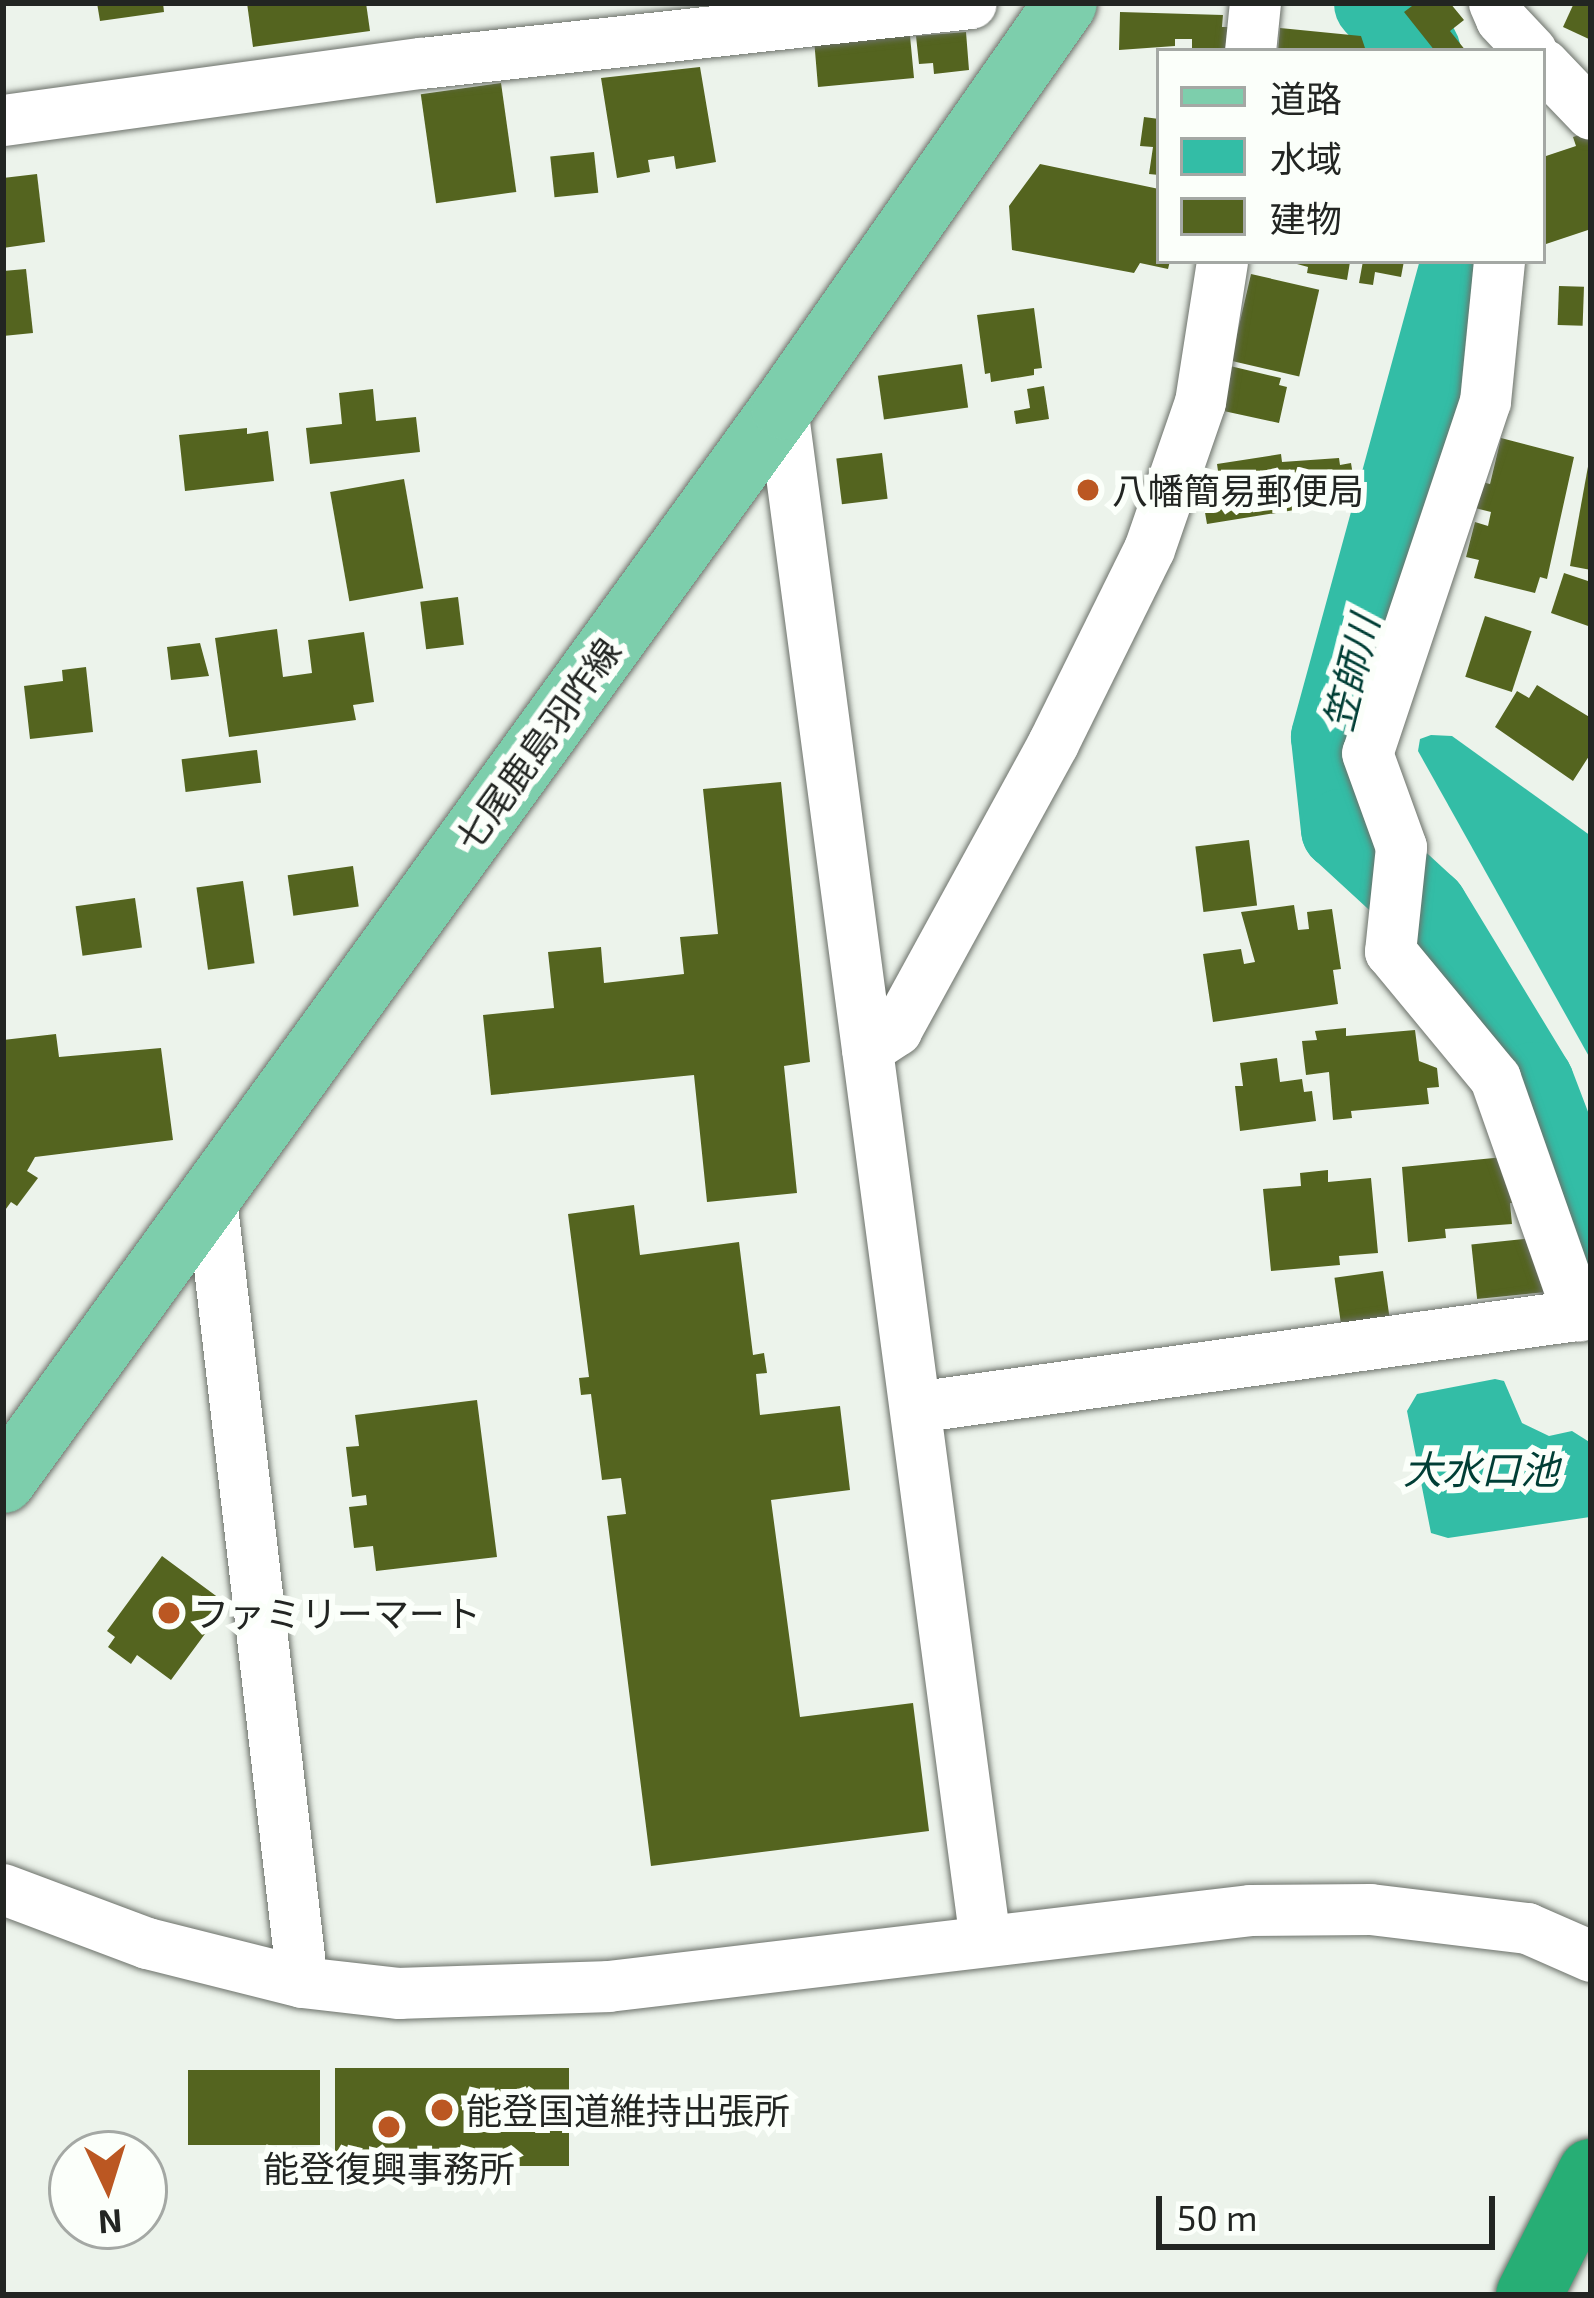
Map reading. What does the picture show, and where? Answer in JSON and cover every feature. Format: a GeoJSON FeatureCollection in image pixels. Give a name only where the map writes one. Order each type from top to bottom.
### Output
{"type":"FeatureCollection","features":[{"type":"Feature","properties":{"kind":"highway"},"geometry":{"type":"LineString","coordinates":[[1529,2295],[1591,2172]]}},
{"type":"Feature","properties":{"kind":"main road","name":"七尾鹿島羽咋線"},"geometry":{"type":"LineString","coordinates":[[3,1481],[782,407],[1065,3]]}},
{"type":"Feature","properties":{"kind":"street"},"geometry":{"type":"LineString","coordinates":[[3,120],[421,63],[971,3]]}},
{"type":"Feature","properties":{"kind":"street"},"geometry":{"type":"LineString","coordinates":[[1250,48],[1255,3]]}},
{"type":"Feature","properties":{"kind":"street"},"geometry":{"type":"LineString","coordinates":[[1546,67],[1591,115]]}},
{"type":"Feature","properties":{"kind":"street"},"geometry":{"type":"LineString","coordinates":[[867,1049],[896,1030],[1053,743],[1149,549],[1200,402],[1222,264]]}},
{"type":"Feature","properties":{"kind":"street"},"geometry":{"type":"LineString","coordinates":[[915,1407],[1585,1315],[1495,1078],[1390,951],[1401,847],[1367,753],[1485,400],[1499,264]]}},
{"type":"Feature","properties":{"kind":"street"},"geometry":{"type":"LineString","coordinates":[[782,407],[985,1940]]}},
{"type":"Feature","properties":{"kind":"street"},"geometry":{"type":"LineString","coordinates":[[211,1198],[302,1982]]}},
{"type":"Feature","properties":{"kind":"street"},"geometry":{"type":"LineString","coordinates":[[3,1889],[147,1943],[302,1982],[399,1994],[608,1986],[1250,1910],[1370,1909],[1527,1928],[1591,1957]]}},
{"type":"Feature","properties":{"kind":"water"},"geometry":{"type":"Polygon","coordinates":[[[1452,736],[1591,836],[1591,1060],[1418,751],[1420,739],[1452,736]]]}},
{"type":"Feature","properties":{"kind":"water","name":"大水口池"},"geometry":{"type":"Polygon","coordinates":[[[1504,1381],[1522,1423],[1549,1436],[1572,1431],[1591,1443],[1590,1517],[1448,1538],[1431,1533],[1407,1411],[1417,1394],[1504,1381]]]}},
{"type":"Feature","properties":{"kind":"building"},"geometry":{"type":"Polygon","coordinates":[[[97,3],[163,3],[164,12],[100,21],[97,3]]]}},
{"type":"Feature","properties":{"kind":"building"},"geometry":{"type":"Polygon","coordinates":[[[247,3],[366,3],[370,31],[253,47],[247,3]]]}},
{"type":"Feature","properties":{"kind":"building"},"geometry":{"type":"Polygon","coordinates":[[[1416,3],[1450,3],[1464,20],[1450,31],[1464,48],[1433,48],[1404,12],[1416,3]]]}},
{"type":"Feature","properties":{"kind":"building"},"geometry":{"type":"Polygon","coordinates":[[[1574,3],[1591,3],[1591,40],[1563,27],[1574,3]]]}},
{"type":"Feature","properties":{"kind":"building"},"geometry":{"type":"Polygon","coordinates":[[[1120,12],[1223,15],[1222,27],[1233,27],[1232,48],[1192,48],[1192,39],[1175,39],[1175,46],[1119,50],[1120,12]]]}},
{"type":"Feature","properties":{"kind":"building"},"geometry":{"type":"Polygon","coordinates":[[[1280,28],[1361,36],[1365,48],[1278,48],[1280,28]]]}},
{"type":"Feature","properties":{"kind":"building"},"geometry":{"type":"Polygon","coordinates":[[[895,31],[895,37],[910,36],[914,78],[818,87],[814,39],[895,31]]]}},
{"type":"Feature","properties":{"kind":"building"},"geometry":{"type":"Polygon","coordinates":[[[966,32],[969,70],[934,74],[933,63],[919,64],[916,36],[966,32]]]}},
{"type":"Feature","properties":{"kind":"building"},"geometry":{"type":"Polygon","coordinates":[[[700,67],[716,162],[676,169],[674,156],[648,160],[650,172],[617,178],[601,78],[700,67]]]}},
{"type":"Feature","properties":{"kind":"building"},"geometry":{"type":"Polygon","coordinates":[[[501,83],[516,192],[436,203],[421,94],[501,83]]]}},
{"type":"Feature","properties":{"kind":"building"},"geometry":{"type":"Polygon","coordinates":[[[1144,117],[1156,119],[1156,175],[1149,174],[1153,147],[1140,146],[1144,117]]]}},
{"type":"Feature","properties":{"kind":"building"},"geometry":{"type":"Polygon","coordinates":[[[1591,131],[1591,229],[1546,244],[1546,156],[1576,146],[1573,137],[1591,131]]]}},
{"type":"Feature","properties":{"kind":"building"},"geometry":{"type":"Polygon","coordinates":[[[594,152],[598,193],[555,197],[550,157],[594,152]]]}},
{"type":"Feature","properties":{"kind":"building"},"geometry":{"type":"Polygon","coordinates":[[[1040,164],[1156,188],[1156,264],[1169,264],[1168,269],[1140,263],[1134,273],[1012,250],[1009,206],[1040,164]]]}},
{"type":"Feature","properties":{"kind":"building"},"geometry":{"type":"Polygon","coordinates":[[[37,174],[45,242],[3,248],[3,178],[37,174]]]}},
{"type":"Feature","properties":{"kind":"building"},"geometry":{"type":"Polygon","coordinates":[[[1297,264],[1350,264],[1347,280],[1307,273],[1308,267],[1297,264]]]}},
{"type":"Feature","properties":{"kind":"building"},"geometry":{"type":"Polygon","coordinates":[[[1362,264],[1403,264],[1401,277],[1375,272],[1373,285],[1359,283],[1362,264]]]}},
{"type":"Feature","properties":{"kind":"building"},"geometry":{"type":"Polygon","coordinates":[[[26,269],[33,333],[3,336],[3,271],[26,269]]]}},
{"type":"Feature","properties":{"kind":"building"},"geometry":{"type":"Polygon","coordinates":[[[1251,274],[1319,290],[1299,376],[1231,361],[1251,274]]]}},
{"type":"Feature","properties":{"kind":"building"},"geometry":{"type":"Polygon","coordinates":[[[1559,286],[1584,287],[1583,326],[1558,325],[1559,286]]]}},
{"type":"Feature","properties":{"kind":"building"},"geometry":{"type":"Polygon","coordinates":[[[1034,308],[1042,368],[1034,369],[1034,375],[991,382],[990,373],[985,374],[977,315],[1034,308]]]}},
{"type":"Feature","properties":{"kind":"building"},"geometry":{"type":"Polygon","coordinates":[[[962,364],[968,408],[884,419],[878,376],[962,364]]]}},
{"type":"Feature","properties":{"kind":"building"},"geometry":{"type":"Polygon","coordinates":[[[1230,366],[1281,378],[1279,385],[1287,387],[1279,423],[1219,410],[1230,366]]]}},
{"type":"Feature","properties":{"kind":"building"},"geometry":{"type":"Polygon","coordinates":[[[1044,386],[1049,419],[1016,424],[1014,411],[1030,408],[1027,389],[1044,386]]]}},
{"type":"Feature","properties":{"kind":"building"},"geometry":{"type":"Polygon","coordinates":[[[373,389],[376,421],[416,417],[420,452],[310,464],[306,428],[342,424],[339,393],[373,389]]]}},
{"type":"Feature","properties":{"kind":"building"},"geometry":{"type":"Polygon","coordinates":[[[247,428],[247,434],[268,431],[274,481],[185,491],[179,435],[247,428]]]}},
{"type":"Feature","properties":{"kind":"building"},"geometry":{"type":"Polygon","coordinates":[[[1501,438],[1574,457],[1547,579],[1540,577],[1535,593],[1474,578],[1479,560],[1466,557],[1475,522],[1488,526],[1491,512],[1475,508],[1482,482],[1490,484],[1501,438]]]}},
{"type":"Feature","properties":{"kind":"building"},"geometry":{"type":"Polygon","coordinates":[[[882,453],[888,499],[842,504],[836,459],[882,453]]]}},
{"type":"Feature","properties":{"kind":"building"},"geometry":{"type":"Polygon","coordinates":[[[1281,454],[1282,462],[1339,458],[1340,465],[1351,463],[1357,500],[1207,524],[1202,495],[1221,492],[1217,464],[1281,454]]]}},
{"type":"Feature","properties":{"kind":"building"},"geometry":{"type":"Polygon","coordinates":[[[1591,461],[1591,570],[1570,566],[1591,461]]]}},
{"type":"Feature","properties":{"kind":"building"},"geometry":{"type":"Polygon","coordinates":[[[404,479],[423,588],[349,601],[330,492],[404,479]]]}},
{"type":"Feature","properties":{"kind":"building"},"geometry":{"type":"Polygon","coordinates":[[[1564,573],[1591,582],[1591,627],[1551,613],[1564,573]]]}},
{"type":"Feature","properties":{"kind":"building"},"geometry":{"type":"Polygon","coordinates":[[[458,597],[464,645],[426,649],[420,602],[458,597]]]}},
{"type":"Feature","properties":{"kind":"building"},"geometry":{"type":"Polygon","coordinates":[[[1485,616],[1532,631],[1512,692],[1465,677],[1485,616]]]}},
{"type":"Feature","properties":{"kind":"building"},"geometry":{"type":"Polygon","coordinates":[[[277,629],[283,677],[312,673],[308,640],[364,632],[374,702],[353,705],[356,720],[229,737],[215,638],[277,629]]]}},
{"type":"Feature","properties":{"kind":"building"},"geometry":{"type":"Polygon","coordinates":[[[200,643],[209,676],[171,680],[167,647],[200,643]]]}},
{"type":"Feature","properties":{"kind":"building"},"geometry":{"type":"Polygon","coordinates":[[[86,667],[93,732],[30,739],[24,686],[63,681],[62,670],[86,667]]]}},
{"type":"Feature","properties":{"kind":"building"},"geometry":{"type":"Polygon","coordinates":[[[1537,685],[1591,718],[1591,753],[1573,781],[1495,727],[1517,691],[1529,698],[1537,685]]]}},
{"type":"Feature","properties":{"kind":"building"},"geometry":{"type":"Polygon","coordinates":[[[257,750],[261,783],[186,792],[182,759],[257,750]]]}},
{"type":"Feature","properties":{"kind":"building"},"geometry":{"type":"Polygon","coordinates":[[[781,782],[810,1062],[784,1066],[797,1193],[707,1202],[694,1075],[491,1095],[483,1015],[554,1008],[548,952],[601,947],[604,983],[684,974],[680,937],[718,934],[703,789],[781,782]]]}},
{"type":"Feature","properties":{"kind":"building"},"geometry":{"type":"Polygon","coordinates":[[[1249,840],[1257,906],[1203,912],[1195,847],[1249,840]]]}},
{"type":"Feature","properties":{"kind":"building"},"geometry":{"type":"Polygon","coordinates":[[[353,866],[359,907],[293,916],[288,875],[353,866]]]}},
{"type":"Feature","properties":{"kind":"building"},"geometry":{"type":"Polygon","coordinates":[[[243,881],[255,963],[208,970],[196,888],[243,881]]]}},
{"type":"Feature","properties":{"kind":"building"},"geometry":{"type":"Polygon","coordinates":[[[135,898],[142,948],[83,956],[76,906],[135,898]]]}},
{"type":"Feature","properties":{"kind":"building"},"geometry":{"type":"Polygon","coordinates":[[[1294,905],[1298,930],[1309,929],[1307,912],[1332,909],[1341,969],[1333,970],[1338,1004],[1213,1022],[1203,954],[1241,949],[1244,964],[1255,962],[1241,912],[1294,905]]]}},
{"type":"Feature","properties":{"kind":"building"},"geometry":{"type":"Polygon","coordinates":[[[1346,1028],[1346,1036],[1415,1030],[1419,1061],[1437,1068],[1439,1087],[1427,1088],[1429,1104],[1351,1111],[1352,1118],[1333,1120],[1329,1072],[1306,1075],[1302,1041],[1317,1040],[1315,1031],[1346,1028]]]}},
{"type":"Feature","properties":{"kind":"building"},"geometry":{"type":"Polygon","coordinates":[[[56,1034],[59,1057],[161,1048],[173,1140],[35,1157],[27,1171],[38,1178],[17,1206],[11,1202],[3,1213],[3,1040],[56,1034]]]}},
{"type":"Feature","properties":{"kind":"building"},"geometry":{"type":"Polygon","coordinates":[[[1277,1058],[1280,1082],[1302,1079],[1304,1092],[1312,1091],[1316,1121],[1240,1131],[1235,1086],[1243,1086],[1240,1063],[1277,1058]]]}},
{"type":"Feature","properties":{"kind":"building"},"geometry":{"type":"Polygon","coordinates":[[[1504,1157],[1515,1203],[1510,1203],[1512,1224],[1445,1229],[1446,1238],[1408,1242],[1402,1167],[1504,1157]]]}},
{"type":"Feature","properties":{"kind":"building"},"geometry":{"type":"Polygon","coordinates":[[[1328,1170],[1328,1182],[1371,1178],[1378,1253],[1339,1256],[1340,1265],[1271,1271],[1263,1189],[1301,1186],[1300,1173],[1328,1170]]]}},
{"type":"Feature","properties":{"kind":"building"},"geometry":{"type":"Polygon","coordinates":[[[634,1205],[640,1255],[739,1242],[753,1355],[764,1353],[767,1373],[756,1374],[760,1415],[840,1406],[850,1490],[771,1500],[800,1717],[913,1703],[929,1831],[651,1866],[607,1516],[626,1514],[621,1478],[602,1480],[591,1394],[581,1395],[579,1378],[589,1377],[568,1214],[634,1205]]]}},
{"type":"Feature","properties":{"kind":"building"},"geometry":{"type":"Polygon","coordinates":[[[1542,1237],[1548,1292],[1477,1299],[1471,1244],[1542,1237]]]}},
{"type":"Feature","properties":{"kind":"building"},"geometry":{"type":"Polygon","coordinates":[[[1383,1271],[1390,1320],[1341,1326],[1334,1278],[1383,1271]]]}},
{"type":"Feature","properties":{"kind":"building"},"geometry":{"type":"Polygon","coordinates":[[[477,1400],[497,1557],[376,1571],[373,1546],[354,1548],[349,1507],[367,1505],[366,1495],[352,1497],[346,1447],[359,1446],[355,1415],[477,1400]]]}},
{"type":"Feature","properties":{"kind":"building"},"geometry":{"type":"Polygon","coordinates":[[[162,1556],[227,1604],[171,1680],[137,1655],[131,1664],[108,1647],[115,1637],[107,1631],[162,1556]]]}},
{"type":"Feature","properties":{"kind":"building"},"geometry":{"type":"Polygon","coordinates":[[[335,2068],[569,2068],[569,2166],[335,2166],[335,2068]]]}},
{"type":"Feature","properties":{"kind":"building"},"geometry":{"type":"Polygon","coordinates":[[[188,2070],[320,2070],[320,2145],[188,2145],[188,2070]]]}},
{"type":"Feature","properties":{"kind":"waterway","name":"笠師川"},"geometry":{"type":"LineString","coordinates":[[1374,3],[1417,48]]}},
{"type":"Feature","properties":{"kind":"waterway","name":"笠師川"},"geometry":{"type":"LineString","coordinates":[[1460,264],[1331,737],[1341,829],[1427,908],[1533,1082],[1591,1234]]}},
{"type":"Feature","properties":{"kind":"place","name":"八幡簡易郵便局"},"geometry":{"type":"Point","coordinates":[1088,490]}},
{"type":"Feature","properties":{"kind":"place","name":"ファミリーマート"},"geometry":{"type":"Point","coordinates":[169,1613]}},
{"type":"Feature","properties":{"kind":"place","name":"能登国道維持出張所"},"geometry":{"type":"Point","coordinates":[442,2110]}},
{"type":"Feature","properties":{"kind":"place","name":"能登復興事務所"},"geometry":{"type":"Point","coordinates":[389,2127]}}]}
